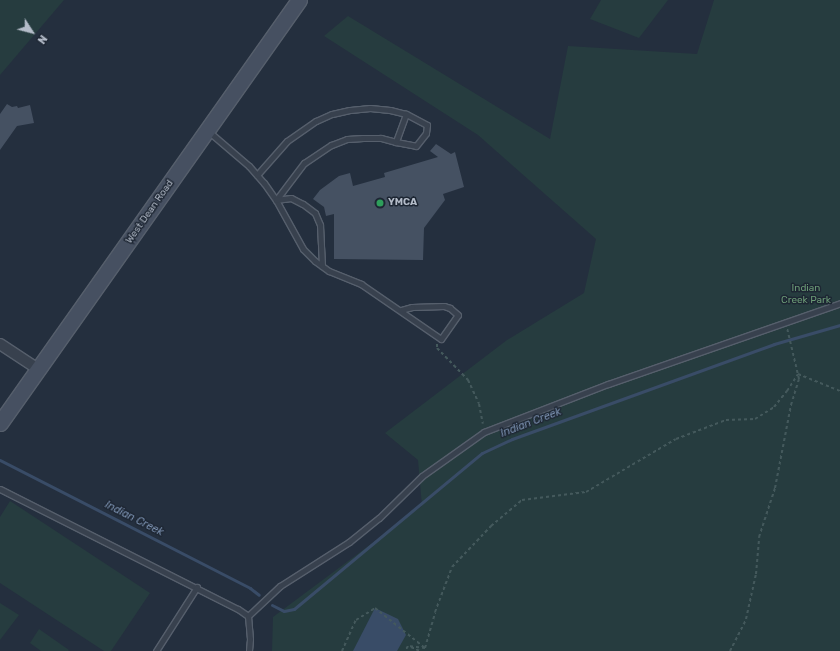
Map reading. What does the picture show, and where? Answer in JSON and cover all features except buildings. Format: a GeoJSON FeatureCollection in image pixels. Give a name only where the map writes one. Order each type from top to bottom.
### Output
{"type":"FeatureCollection","features":[{"type":"Feature","properties":{"kind":"street","name":"West Dean Road"},"geometry":{"type":"LineString","coordinates":[[0,423],[299,0]]}},
{"type":"Feature","properties":{"kind":"street"},"geometry":{"type":"LineString","coordinates":[[0,344],[38,369]]}},
{"type":"Feature","properties":{"kind":"lane"},"geometry":{"type":"LineString","coordinates":[[257,175],[287,141],[316,121],[332,114],[370,108],[406,114],[427,125],[426,133],[416,146],[381,138],[347,139],[331,145],[304,163],[276,200]]}},
{"type":"Feature","properties":{"kind":"lane"},"geometry":{"type":"LineString","coordinates":[[396,142],[406,114]]}},
{"type":"Feature","properties":{"kind":"lane"},"geometry":{"type":"LineString","coordinates":[[208,130],[249,166],[257,175],[276,200],[303,249],[322,266],[342,277],[361,284],[402,310],[440,339],[458,315],[450,308],[444,306],[412,307],[402,310]]}},
{"type":"Feature","properties":{"kind":"lane"},"geometry":{"type":"LineString","coordinates":[[276,200],[290,198],[303,204],[315,213],[320,225],[322,266]]}},
{"type":"Feature","properties":{"kind":"lane"},"geometry":{"type":"LineString","coordinates":[[248,616],[280,586],[349,542],[379,518],[422,476],[484,432],[600,387],[840,303]]}},
{"type":"Feature","properties":{"kind":"lane"},"geometry":{"type":"LineString","coordinates":[[0,489],[197,587],[248,616]]}},
{"type":"Feature","properties":{"kind":"lane"},"geometry":{"type":"LineString","coordinates":[[156,651],[197,587]]}},
{"type":"Feature","properties":{"kind":"lane"},"geometry":{"type":"LineString","coordinates":[[248,616],[250,639],[248,651]]}},
{"type":"Feature","properties":{"kind":"path"},"geometry":{"type":"LineString","coordinates":[[435,335],[437,348],[468,380],[479,404],[484,432]]}},
{"type":"Feature","properties":{"kind":"path"},"geometry":{"type":"LineString","coordinates":[[730,651],[746,620],[756,574],[759,536],[775,488],[791,405],[799,379],[790,338]]}},
{"type":"Feature","properties":{"kind":"path"},"geometry":{"type":"LineString","coordinates":[[798,374],[840,391]]}},
{"type":"Feature","properties":{"kind":"path"},"geometry":{"type":"LineString","coordinates":[[425,648],[435,612],[452,567],[491,526],[522,500],[586,492],[683,436],[726,420],[755,419],[774,407],[788,391],[798,374]]}},
{"type":"Feature","properties":{"kind":"path"},"geometry":{"type":"LineString","coordinates":[[342,651],[356,620],[375,608],[425,648]]}},
{"type":"Feature","properties":{"kind":"path"},"geometry":{"type":"LineString","coordinates":[[408,646],[425,648]]}},
{"type":"Feature","properties":{"kind":"path"},"geometry":{"type":"LineString","coordinates":[[405,651],[408,646]]}},
{"type":"Feature","properties":{"kind":"path"},"geometry":{"type":"LineString","coordinates":[[408,646],[420,651]]}},
{"type":"Feature","properties":{"kind":"green space"},"geometry":{"type":"Polygon","coordinates":[[[0,0],[64,0],[0,75],[0,0]]]}},
{"type":"Feature","properties":{"kind":"green space"},"geometry":{"type":"Polygon","coordinates":[[[601,0],[668,0],[639,38],[590,19],[601,0]]]}},
{"type":"Feature","properties":{"kind":"green space","name":"Indian Creek Park"},"geometry":{"type":"Polygon","coordinates":[[[714,0],[840,0],[840,651],[272,651],[273,617],[422,506],[418,460],[385,433],[507,340],[584,293],[596,239],[478,135],[324,36],[348,16],[550,139],[568,46],[697,54],[714,0]]]}},
{"type":"Feature","properties":{"kind":"green space"},"geometry":{"type":"Polygon","coordinates":[[[10,501],[150,593],[111,651],[104,651],[0,583],[0,517],[10,501]]]}},
{"type":"Feature","properties":{"kind":"green space"},"geometry":{"type":"Polygon","coordinates":[[[0,603],[19,615],[0,640],[0,603]]]}},
{"type":"Feature","properties":{"kind":"green space"},"geometry":{"type":"Polygon","coordinates":[[[39,629],[69,650],[41,651],[30,643],[39,629]]]}},
{"type":"Feature","properties":{"kind":"water"},"geometry":{"type":"Polygon","coordinates":[[[375,608],[398,619],[406,635],[397,651],[353,651],[375,608]]]}},
{"type":"Feature","properties":{"kind":"waterway","name":"Indian Creek"},"geometry":{"type":"LineString","coordinates":[[272,605],[284,611],[294,609],[482,453],[512,439],[774,344],[840,325]]}},
{"type":"Feature","properties":{"kind":"waterway","name":"Indian Creek"},"geometry":{"type":"LineString","coordinates":[[0,460],[250,588],[259,595]]}},
{"type":"Feature","properties":{"kind":"place","name":"YMCA"},"geometry":{"type":"Point","coordinates":[380,203]}}]}
